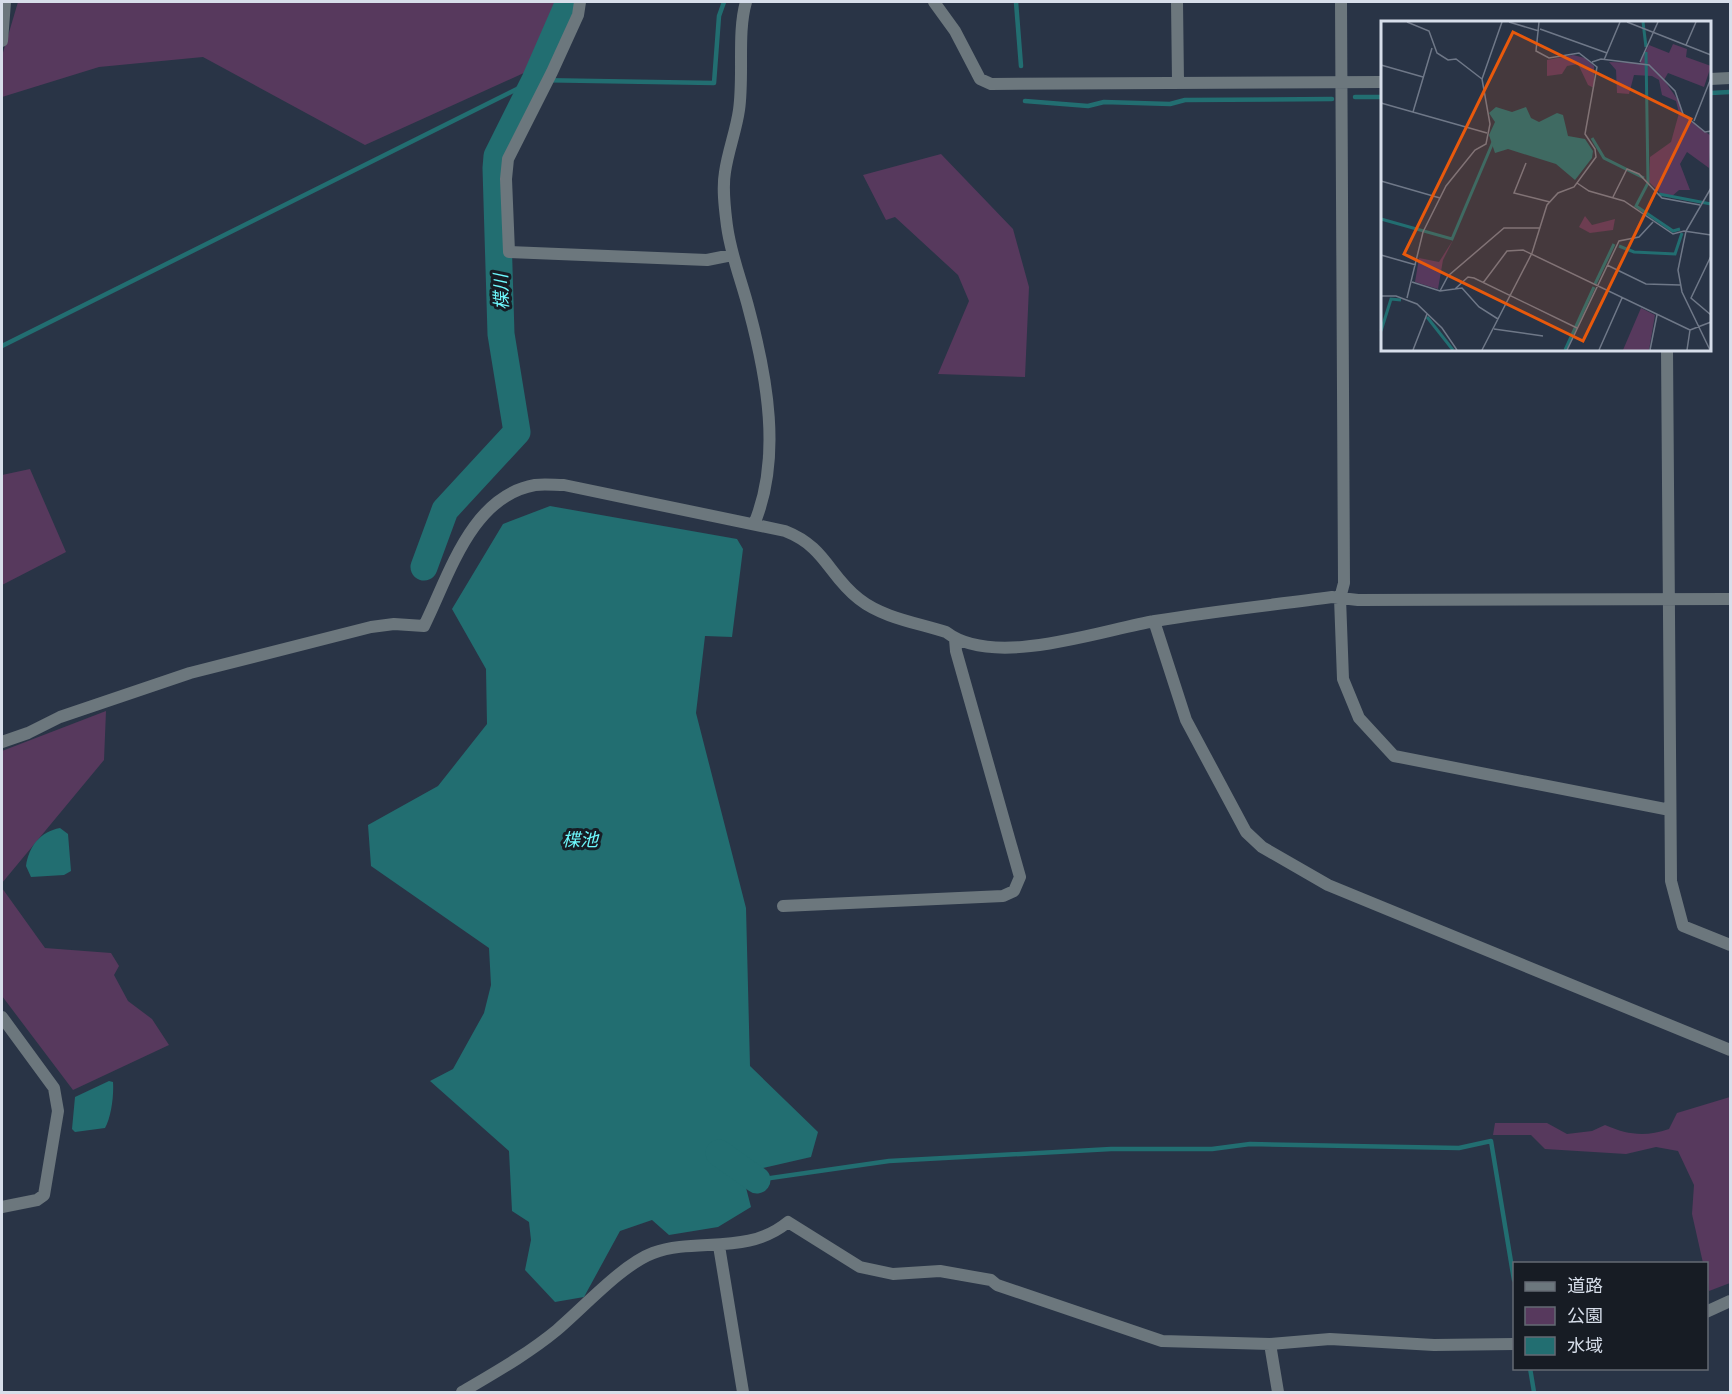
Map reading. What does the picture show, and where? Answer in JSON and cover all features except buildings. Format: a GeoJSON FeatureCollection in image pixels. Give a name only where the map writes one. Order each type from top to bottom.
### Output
{"type":"FeatureCollection","features":[{"type":"Feature","properties":{"kind":"street"},"geometry":{"type":"LineString","coordinates":[[2,41],[5,2]]}},
{"type":"Feature","properties":{"kind":"street"},"geometry":{"type":"LineString","coordinates":[[580,2],[578,15],[552,72],[508,159],[506,179],[510,252],[707,260],[732,255]]}},
{"type":"Feature","properties":{"kind":"street"},"geometry":{"type":"LineString","coordinates":[[746,2],[741,30],[743,60],[739,111],[724,174],[732,255],[749,309],[762,366],[769,423],[765,500],[754,524]]}},
{"type":"Feature","properties":{"kind":"street"},"geometry":{"type":"LineString","coordinates":[[934,2],[956,31],[980,79],[991,84],[1381,82]]}},
{"type":"Feature","properties":{"kind":"street"},"geometry":{"type":"LineString","coordinates":[[1177,2],[1178,82]]}},
{"type":"Feature","properties":{"kind":"street"},"geometry":{"type":"LineString","coordinates":[[1341,2],[1344,583],[1340,598],[1341,663],[1349,699],[1359,718],[1394,756],[1670,810]]}},
{"type":"Feature","properties":{"kind":"street"},"geometry":{"type":"LineString","coordinates":[[1711,79],[1731,78]]}},
{"type":"Feature","properties":{"kind":"street"},"geometry":{"type":"LineString","coordinates":[[1667,351],[1671,881],[1683,926],[1731,945]]}},
{"type":"Feature","properties":{"kind":"street"},"geometry":{"type":"LineString","coordinates":[[2,741],[28,733],[60,717],[190,673],[371,627],[394,624],[424,626],[470,533],[484,512],[499,501],[536,485],[564,485],[785,531],[804,538],[819,550],[839,580],[859,599],[877,611],[946,632],[955,639],[986,646],[1023,647],[1154,621],[1340,598],[1731,599]]}},
{"type":"Feature","properties":{"kind":"street"},"geometry":{"type":"LineString","coordinates":[[1154,621],[1186,720],[1246,832],[1262,847],[1328,885],[1731,1050]]}},
{"type":"Feature","properties":{"kind":"street"},"geometry":{"type":"LineString","coordinates":[[783,906],[1004,896],[1014,891],[1020,877],[956,651],[955,639]]}},
{"type":"Feature","properties":{"kind":"street"},"geometry":{"type":"LineString","coordinates":[[2,1017],[47,1075],[54,1088],[58,1111],[44,1195],[37,1200],[2,1207]]}},
{"type":"Feature","properties":{"kind":"street"},"geometry":{"type":"LineString","coordinates":[[462,1392],[490,1377],[554,1332],[630,1266],[650,1254],[668,1248],[719,1246],[757,1239],[788,1222],[860,1267],[878,1272],[940,1271],[991,1280],[997,1286],[1162,1341],[1270,1344],[1330,1339],[1434,1345],[1513,1344]]}},
{"type":"Feature","properties":{"kind":"street"},"geometry":{"type":"LineString","coordinates":[[719,1246],[743,1392]]}},
{"type":"Feature","properties":{"kind":"street"},"geometry":{"type":"LineString","coordinates":[[1708,1312],[1731,1301]]}},
{"type":"Feature","properties":{"kind":"street"},"geometry":{"type":"LineString","coordinates":[[1270,1344],[1278,1392]]}},
{"type":"Feature","properties":{"kind":"green space"},"geometry":{"type":"Polygon","coordinates":[[[18,2],[557,2],[526,72],[365,145],[203,57],[99,67],[2,97],[2,56],[18,2]]]}},
{"type":"Feature","properties":{"kind":"green space"},"geometry":{"type":"Polygon","coordinates":[[[941,154],[1013,229],[1029,287],[1025,377],[938,374],[969,301],[958,275],[895,217],[886,220],[863,175],[941,154]]]}},
{"type":"Feature","properties":{"kind":"green space"},"geometry":{"type":"Polygon","coordinates":[[[30,469],[66,552],[2,585],[2,475],[30,469]]]}},
{"type":"Feature","properties":{"kind":"green space"},"geometry":{"type":"Polygon","coordinates":[[[106,711],[104,760],[2,883],[2,751],[106,711]]]}},
{"type":"Feature","properties":{"kind":"green space"},"geometry":{"type":"Polygon","coordinates":[[[2,888],[45,948],[111,953],[119,966],[114,975],[128,1001],[152,1019],[169,1045],[73,1090],[2,996],[2,888]]]}},
{"type":"Feature","properties":{"kind":"green space"},"geometry":{"type":"Polygon","coordinates":[[[1730,1097],[1730,1283],[1709,1291],[1708,1262],[1703,1262],[1692,1214],[1694,1185],[1678,1151],[1656,1147],[1626,1154],[1545,1149],[1531,1135],[1493,1135],[1495,1123],[1547,1123],[1567,1134],[1592,1131],[1605,1125],[1629,1133],[1644,1134],[1669,1129],[1677,1113],[1730,1097]]]}},
{"type":"Feature","properties":{"kind":"water","name":"楪池"},"geometry":{"type":"Polygon","coordinates":[[[550,506],[737,539],[743,549],[732,637],[705,636],[696,713],[746,908],[750,1066],[818,1132],[811,1157],[754,1170],[744,1180],[751,1207],[718,1227],[669,1235],[652,1220],[620,1231],[584,1297],[555,1302],[525,1270],[531,1240],[529,1222],[512,1211],[509,1151],[430,1081],[453,1069],[484,1013],[491,985],[489,948],[371,866],[368,825],[438,786],[487,724],[486,669],[452,609],[503,524],[550,506]]]}},
{"type":"Feature","properties":{"kind":"water"},"geometry":{"type":"Polygon","coordinates":[[[60,828],[68,834],[71,871],[64,875],[31,877],[26,866],[33,846],[47,833],[60,828]]]}},
{"type":"Feature","properties":{"kind":"water"},"geometry":{"type":"Polygon","coordinates":[[[109,1081],[113,1082],[112,1100],[105,1128],[75,1132],[72,1129],[75,1097],[109,1081]]]}},
{"type":"Feature","properties":{"kind":"waterway","name":"楪川"},"geometry":{"type":"LineString","coordinates":[[424,567],[445,510],[517,432],[501,334],[497,156],[535,80],[569,2]]}},
{"type":"Feature","properties":{"kind":"waterway"},"geometry":{"type":"LineString","coordinates":[[2,346],[535,80],[714,83],[719,16],[724,2]]}},
{"type":"Feature","properties":{"kind":"waterway"},"geometry":{"type":"LineString","coordinates":[[1016,2],[1021,66]]}},
{"type":"Feature","properties":{"kind":"waterway"},"geometry":{"type":"LineString","coordinates":[[1711,93],[1730,92]]}},
{"type":"Feature","properties":{"kind":"waterway"},"geometry":{"type":"LineString","coordinates":[[1355,97],[1381,97]]}},
{"type":"Feature","properties":{"kind":"waterway"},"geometry":{"type":"LineString","coordinates":[[1025,101],[1088,106],[1104,102],[1170,104],[1185,100],[1332,99]]}},
{"type":"Feature","properties":{"kind":"waterway"},"geometry":{"type":"LineString","coordinates":[[757,1180],[889,1161],[1111,1149],[1212,1149],[1250,1144],[1459,1148],[1491,1141],[1513,1274]]}},
{"type":"Feature","properties":{"kind":"waterway","name":"楪池"},"geometry":{"type":"LineString","coordinates":[[719,1153],[757,1180]]}},
{"type":"Feature","properties":{"kind":"waterway"},"geometry":{"type":"LineString","coordinates":[[1530,1370],[1534,1392]]}}]}
